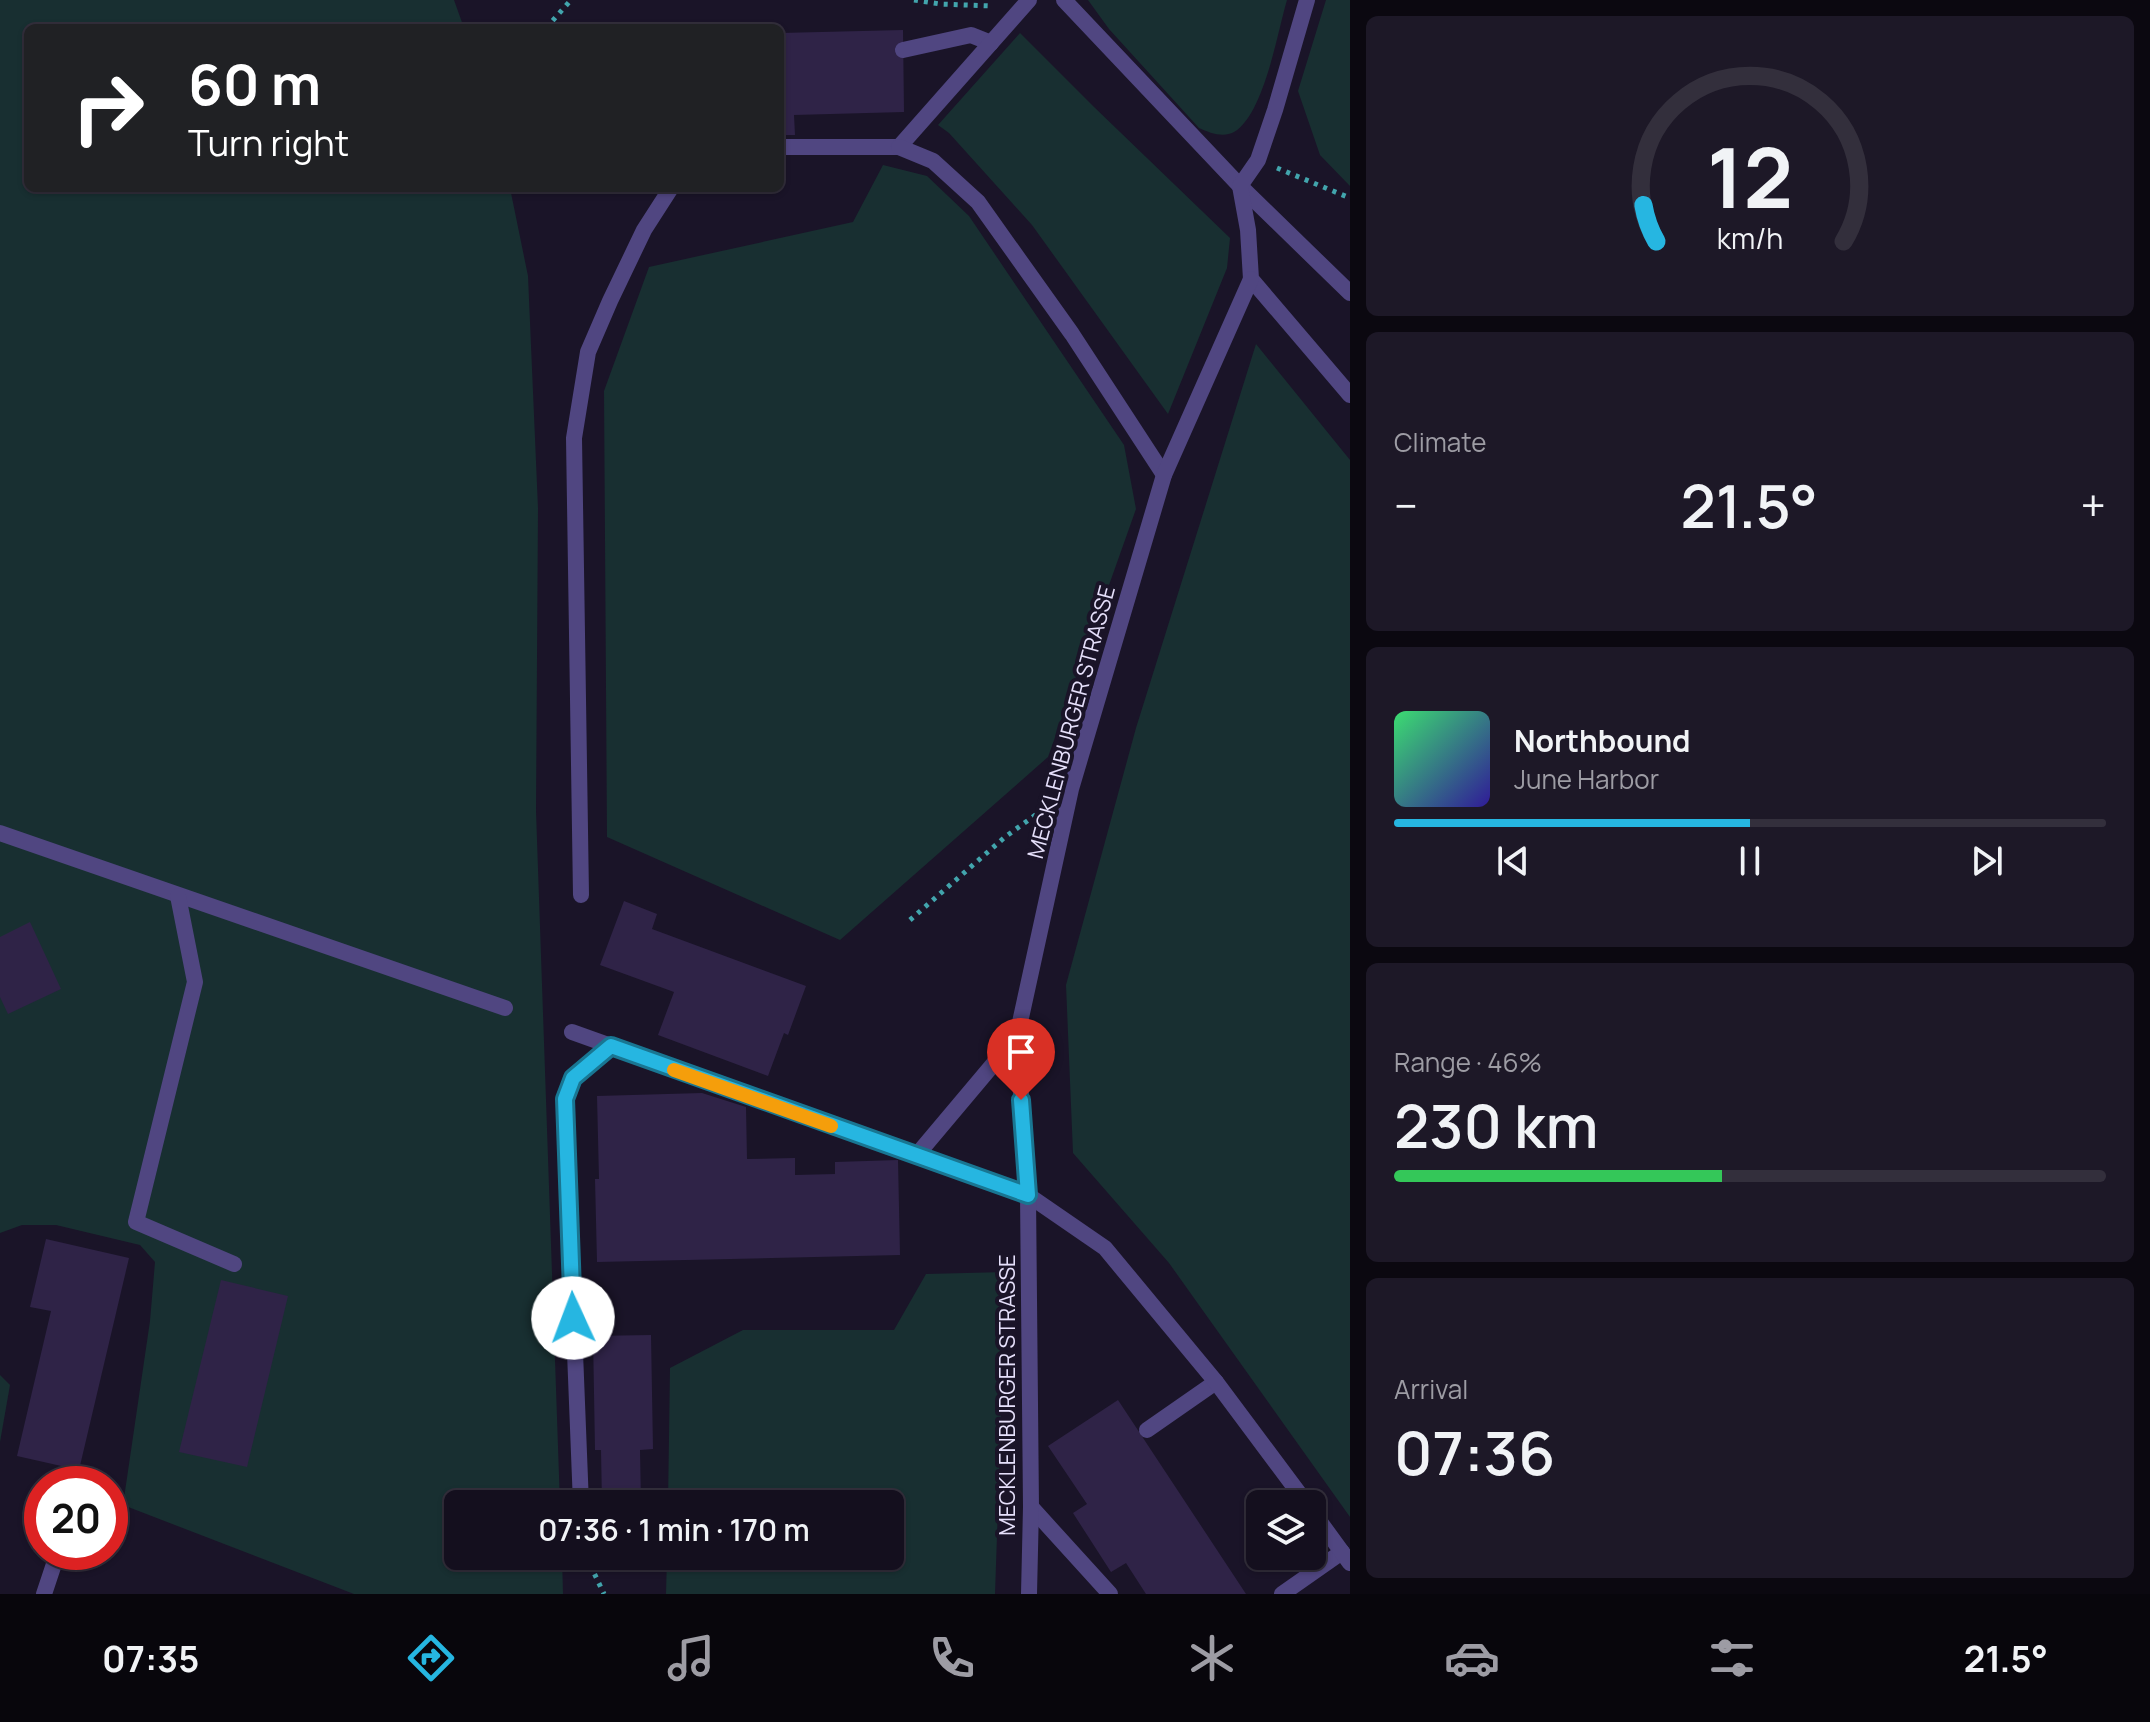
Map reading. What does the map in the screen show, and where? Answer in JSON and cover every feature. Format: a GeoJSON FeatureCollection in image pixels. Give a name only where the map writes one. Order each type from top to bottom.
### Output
{"type":"FeatureCollection","features":[{"type":"Feature","properties":{"kind":"street"},"geometry":{"type":"LineString","coordinates":[[1064,0],[1240,186],[1350,293]]}},
{"type":"Feature","properties":{"kind":"street"},"geometry":{"type":"LineString","coordinates":[[1240,186],[1258,160],[1307,0]]}},
{"type":"Feature","properties":{"kind":"street"},"geometry":{"type":"LineString","coordinates":[[899,147],[1026,4]]}},
{"type":"Feature","properties":{"kind":"street"},"geometry":{"type":"LineString","coordinates":[[903,50],[971,35],[991,43]]}},
{"type":"Feature","properties":{"kind":"street"},"geometry":{"type":"LineString","coordinates":[[784,147],[899,147],[933,161],[978,202],[1072,334],[1164,475]]}},
{"type":"Feature","properties":{"kind":"street","name":"MECKLENBURGER STRASSE"},"geometry":{"type":"LineString","coordinates":[[1029,1594],[1028,1195],[1017,1036],[1071,789],[1164,475],[1251,279],[1248,230],[1240,186]]}},
{"type":"Feature","properties":{"kind":"street"},"geometry":{"type":"LineString","coordinates":[[581,895],[574,438],[588,352],[644,230],[668,192]]}},
{"type":"Feature","properties":{"kind":"street"},"geometry":{"type":"LineString","coordinates":[[1251,279],[1350,395]]}},
{"type":"Feature","properties":{"kind":"street"},"geometry":{"type":"LineString","coordinates":[[0,833],[505,1008]]}},
{"type":"Feature","properties":{"kind":"street"},"geometry":{"type":"LineString","coordinates":[[178,896],[195,982],[136,1222],[234,1264]]}},
{"type":"Feature","properties":{"kind":"street"},"geometry":{"type":"LineString","coordinates":[[572,1032],[1028,1195],[1105,1248],[1216,1382],[1297,1490]]}},
{"type":"Feature","properties":{"kind":"street"},"geometry":{"type":"LineString","coordinates":[[916,1156],[1017,1036]]}},
{"type":"Feature","properties":{"kind":"street"},"geometry":{"type":"LineString","coordinates":[[580,1490],[565,1099],[573,1078],[611,1046]]}},
{"type":"Feature","properties":{"kind":"street"},"geometry":{"type":"LineString","coordinates":[[1147,1430],[1216,1382]]}},
{"type":"Feature","properties":{"kind":"street"},"geometry":{"type":"LineString","coordinates":[[1031,1507],[1110,1594]]}},
{"type":"Feature","properties":{"kind":"street"},"geometry":{"type":"LineString","coordinates":[[1282,1594],[1346,1557],[1326,1530]]}},
{"type":"Feature","properties":{"kind":"street"},"geometry":{"type":"LineString","coordinates":[[44,1594],[52,1570]]}},
{"type":"Feature","properties":{"kind":"path"},"geometry":{"type":"LineString","coordinates":[[550,24],[571,0]]}},
{"type":"Feature","properties":{"kind":"path"},"geometry":{"type":"LineString","coordinates":[[914,0],[940,4],[1026,4]]}},
{"type":"Feature","properties":{"kind":"path"},"geometry":{"type":"LineString","coordinates":[[1258,160],[1350,198]]}},
{"type":"Feature","properties":{"kind":"path"},"geometry":{"type":"LineString","coordinates":[[910,920],[1005,837],[1071,789]]}},
{"type":"Feature","properties":{"kind":"path"},"geometry":{"type":"LineString","coordinates":[[593,1570],[604,1594]]}},
{"type":"Feature","properties":{"kind":"green space"},"geometry":{"type":"Polygon","coordinates":[[[0,0],[454,0],[463,24],[24,24],[24,192],[511,192],[528,276],[538,508],[536,811],[560,1490],[444,1490],[444,1570],[562,1570],[563,1594],[354,1594],[128,1507],[128,1471],[150,1321],[155,1262],[140,1245],[56,1225],[22,1225],[0,1233],[0,0]]]}},
{"type":"Feature","properties":{"kind":"green space"},"geometry":{"type":"Polygon","coordinates":[[[1088,0],[1287,0],[1268,72],[1254,109],[1234,132],[1221,135],[1199,128],[1109,29],[1088,0]]]}},
{"type":"Feature","properties":{"kind":"green space"},"geometry":{"type":"Polygon","coordinates":[[[1326,0],[1350,0],[1350,186],[1320,155],[1298,91],[1326,0]]]}},
{"type":"Feature","properties":{"kind":"green space"},"geometry":{"type":"Polygon","coordinates":[[[1020,33],[1230,238],[1227,268],[1168,414],[1032,225],[949,133],[938,125],[1020,33]]]}},
{"type":"Feature","properties":{"kind":"green space"},"geometry":{"type":"Polygon","coordinates":[[[883,165],[927,176],[969,216],[1124,445],[1136,509],[1048,757],[840,940],[607,837],[604,391],[649,267],[853,222],[883,165]]]}},
{"type":"Feature","properties":{"kind":"green space"},"geometry":{"type":"Polygon","coordinates":[[[1256,344],[1350,460],[1350,1517],[1169,1263],[1073,1153],[1066,985],[1136,728],[1256,344]]]}},
{"type":"Feature","properties":{"kind":"green space"},"geometry":{"type":"Polygon","coordinates":[[[1006,1272],[995,1594],[666,1594],[667,1570],[904,1570],[904,1490],[668,1490],[670,1368],[743,1330],[894,1330],[926,1274],[1006,1272]]]}},
{"type":"Feature","properties":{"kind":"green space"},"geometry":{"type":"Polygon","coordinates":[[[0,1375],[10,1385],[0,1442],[0,1375]]]}},
{"type":"Feature","properties":{"kind":"building"},"geometry":{"type":"Polygon","coordinates":[[[903,30],[904,112],[794,115],[795,135],[784,135],[784,33],[903,30]]]}},
{"type":"Feature","properties":{"kind":"building"},"geometry":{"type":"Polygon","coordinates":[[[624,901],[657,914],[652,929],[806,986],[788,1035],[784,1033],[768,1076],[658,1035],[674,992],[600,965],[624,901]]]}},
{"type":"Feature","properties":{"kind":"building"},"geometry":{"type":"Polygon","coordinates":[[[30,922],[61,989],[8,1014],[0,997],[0,937],[30,922]]]}},
{"type":"Feature","properties":{"kind":"building"},"geometry":{"type":"Polygon","coordinates":[[[702,1093],[746,1107],[747,1159],[795,1158],[795,1175],[835,1174],[835,1162],[898,1160],[900,1255],[597,1262],[597,1096],[702,1093]]]}},
{"type":"Feature","properties":{"kind":"building"},"geometry":{"type":"Polygon","coordinates":[[[46,1239],[129,1258],[80,1466],[61,1466],[17,1456],[51,1311],[30,1307],[46,1239]]]}},
{"type":"Feature","properties":{"kind":"building"},"geometry":{"type":"Polygon","coordinates":[[[221,1280],[288,1296],[247,1467],[179,1452],[221,1280]]]}},
{"type":"Feature","properties":{"kind":"building"},"geometry":{"type":"Polygon","coordinates":[[[651,1335],[653,1449],[640,1450],[641,1490],[602,1490],[601,1450],[595,1450],[593,1336],[651,1335]]]}},
{"type":"Feature","properties":{"kind":"building"},"geometry":{"type":"Polygon","coordinates":[[[1118,1400],[1246,1594],[1146,1594],[1126,1563],[1111,1572],[1073,1513],[1087,1504],[1048,1446],[1118,1400]]]}},
{"type":"Feature","properties":{"kind":"slow traffic"},"geometry":{"type":"LineString","coordinates":[[674,1070],[831,1126]]}},
{"type":"Feature","properties":{"kind":"route"},"geometry":{"type":"LineString","coordinates":[[573,1318],[565,1099],[573,1078],[611,1046],[1028,1195],[1021,1100]]}}]}
